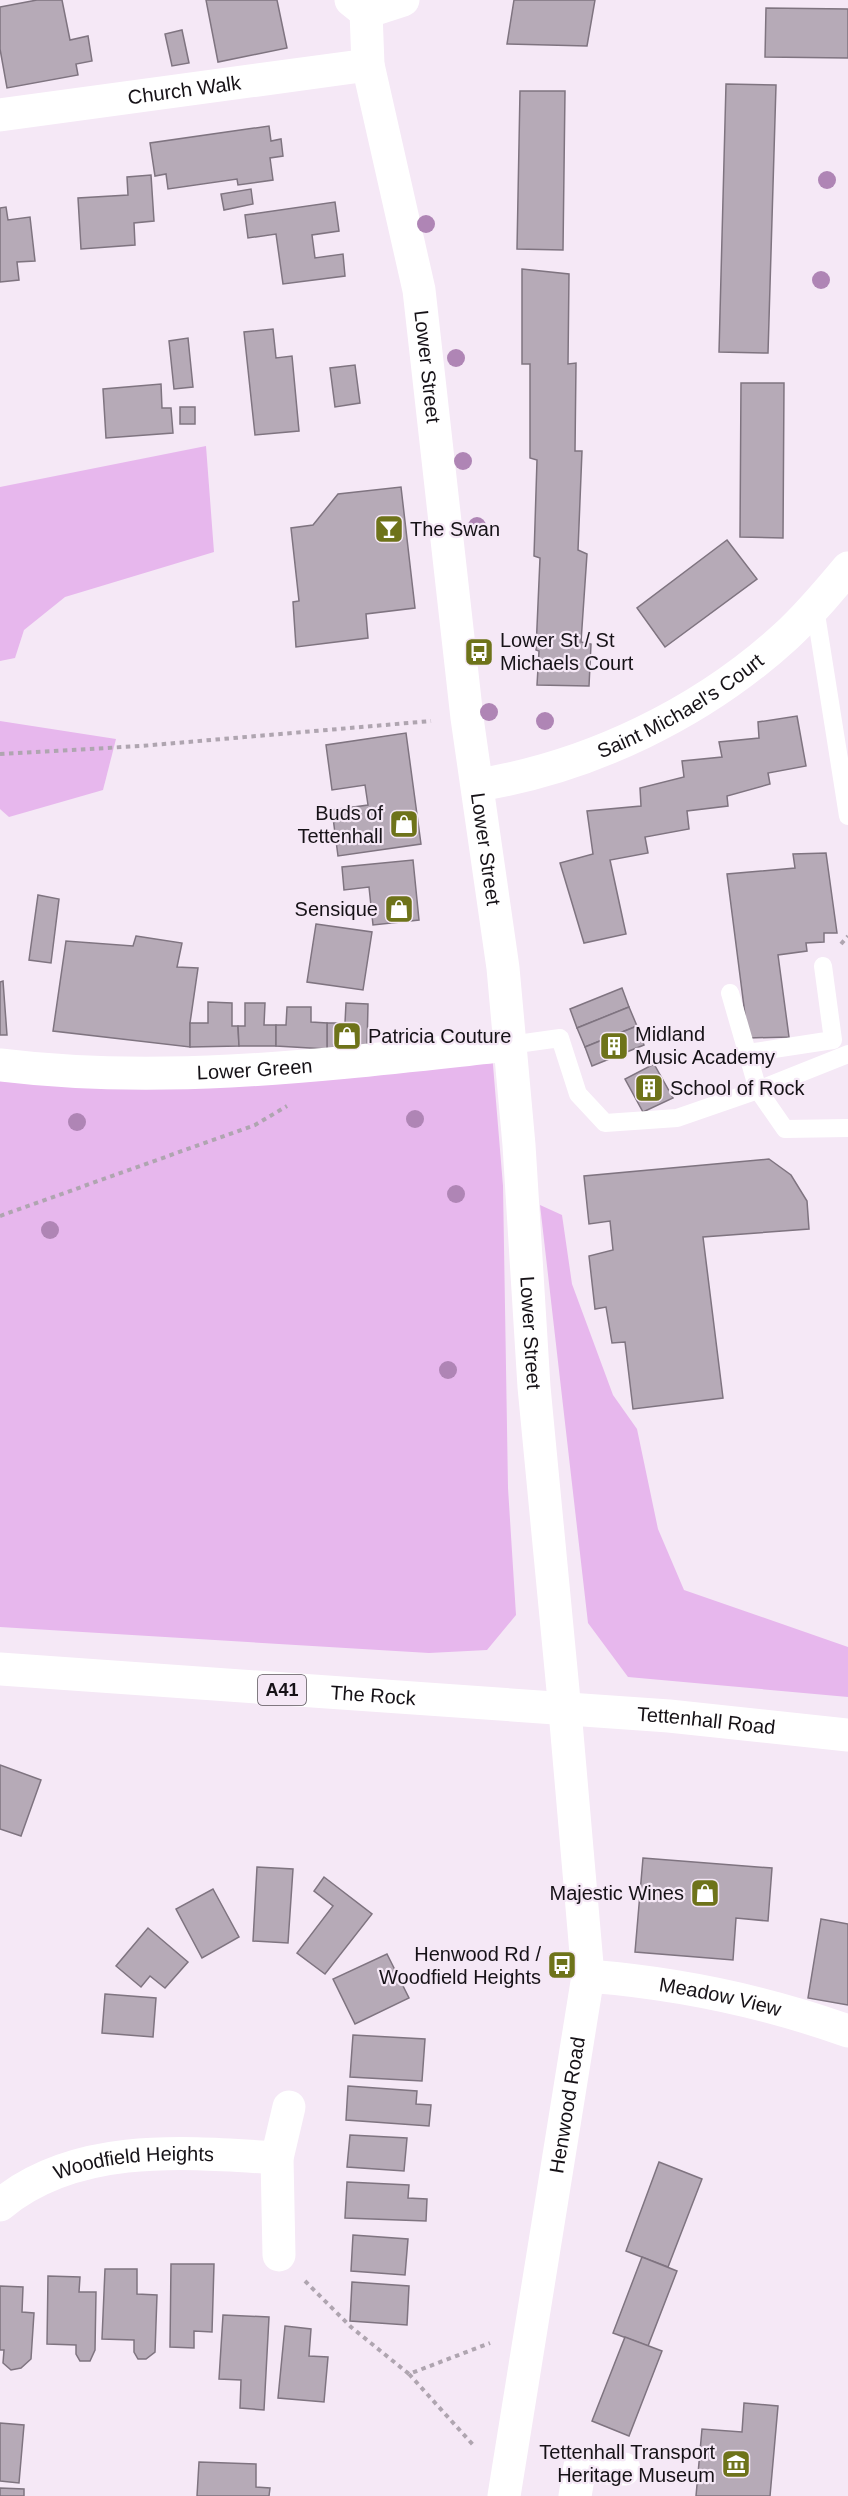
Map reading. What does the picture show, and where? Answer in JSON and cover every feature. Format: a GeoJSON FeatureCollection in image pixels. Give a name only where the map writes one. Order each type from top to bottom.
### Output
{"type":"FeatureCollection","features":[{"type":"Feature","properties":{"kind":"main road"},"geometry":{"type":"LineString","coordinates":[[359,6],[403,0]]}},
{"type":"Feature","properties":{"kind":"main road","name":"Lower Street"},"geometry":{"type":"LineString","coordinates":[[359,6],[368,65],[419,290],[468,718],[503,968],[519,1145],[534,1387],[565,1711]]}},
{"type":"Feature","properties":{"kind":"main road","name":"Church Walk"},"geometry":{"type":"LineString","coordinates":[[0,115],[368,65]]}},
{"type":"Feature","properties":{"kind":"main road","name":"Saint Michael's Court"},"geometry":{"type":"LineString","coordinates":[[478,785],[518,778],[569,762],[615,745],[680,713],[785,637],[815,608],[848,568]]}},
{"type":"Feature","properties":{"kind":"main road","name":"Lower Green"},"geometry":{"type":"LineString","coordinates":[[0,1065],[58,1072],[267,1071],[510,1045]]}},
{"type":"Feature","properties":{"kind":"main road","name":"The Rock"},"geometry":{"type":"LineString","coordinates":[[0,1669],[565,1711]]}},
{"type":"Feature","properties":{"kind":"main road","name":"Tettenhall Road"},"geometry":{"type":"LineString","coordinates":[[565,1711],[669,1716],[848,1735]]}},
{"type":"Feature","properties":{"kind":"main road","name":"Henwood Road"},"geometry":{"type":"LineString","coordinates":[[505,2488],[588,1976],[565,1711]]}},
{"type":"Feature","properties":{"kind":"main road","name":"Meadow View"},"geometry":{"type":"LineString","coordinates":[[588,1976],[633,1980],[711,1993],[803,2015],[848,2031]]}},
{"type":"Feature","properties":{"kind":"main road"},"geometry":{"type":"LineString","coordinates":[[279,2255],[277,2158],[289,2108]]}},
{"type":"Feature","properties":{"kind":"main road","name":"Woodfield Heights"},"geometry":{"type":"LineString","coordinates":[[0,2205],[47,2175],[105,2159],[186,2152],[277,2158]]}},
{"type":"Feature","properties":{"kind":"main road"},"geometry":{"type":"LineString","coordinates":[[575,2496],[580,2466],[624,2469]]}},
{"type":"Feature","properties":{"kind":"lane"},"geometry":{"type":"LineString","coordinates":[[815,608],[848,816]]}},
{"type":"Feature","properties":{"kind":"lane"},"geometry":{"type":"LineString","coordinates":[[748,1053],[833,1040],[823,966]]}},
{"type":"Feature","properties":{"kind":"lane"},"geometry":{"type":"LineString","coordinates":[[730,993],[758,1090],[785,1130],[848,1128]]}},
{"type":"Feature","properties":{"kind":"lane"},"geometry":{"type":"LineString","coordinates":[[510,1045],[560,1038],[578,1094],[605,1123],[677,1118],[758,1090],[848,1054]]}},
{"type":"Feature","properties":{"kind":"path"},"geometry":{"type":"LineString","coordinates":[[0,754],[141,746],[468,718]]}},
{"type":"Feature","properties":{"kind":"path"},"geometry":{"type":"LineString","coordinates":[[0,1216],[255,1125],[294,1102]]}},
{"type":"Feature","properties":{"kind":"path"},"geometry":{"type":"LineString","coordinates":[[279,2255],[351,2327],[409,2373],[505,2488]]}},
{"type":"Feature","properties":{"kind":"path"},"geometry":{"type":"LineString","coordinates":[[409,2373],[529,2329]]}},
{"type":"Feature","properties":{"kind":"shaded area"},"geometry":{"type":"Polygon","coordinates":[[[206,446],[214,552],[65,597],[24,630],[15,658],[0,661],[0,487],[206,446]]]}},
{"type":"Feature","properties":{"kind":"shaded area"},"geometry":{"type":"Polygon","coordinates":[[[0,721],[116,739],[103,790],[9,817],[0,809],[0,721]]]}},
{"type":"Feature","properties":{"kind":"shaded area"},"geometry":{"type":"Polygon","coordinates":[[[492,1053],[503,1186],[508,1488],[516,1615],[487,1650],[429,1653],[0,1627],[0,1077],[492,1053]]]}},
{"type":"Feature","properties":{"kind":"shaded area"},"geometry":{"type":"Polygon","coordinates":[[[540,1205],[562,1215],[572,1284],[613,1395],[637,1429],[658,1529],[684,1590],[848,1647],[848,1697],[628,1677],[588,1623],[540,1205]]]}},
{"type":"Feature","properties":{"kind":"building"},"geometry":{"type":"Polygon","coordinates":[[[37,0],[62,0],[70,40],[88,36],[92,61],[76,64],[78,75],[7,88],[0,49],[0,7],[37,0]]]}},
{"type":"Feature","properties":{"kind":"building"},"geometry":{"type":"Polygon","coordinates":[[[206,0],[277,0],[287,48],[218,62],[206,0]]]}},
{"type":"Feature","properties":{"kind":"building"},"geometry":{"type":"Polygon","coordinates":[[[514,0],[595,0],[587,46],[507,44],[514,0]]]}},
{"type":"Feature","properties":{"kind":"building"},"geometry":{"type":"Polygon","coordinates":[[[766,8],[848,9],[848,58],[765,57],[766,8]]]}},
{"type":"Feature","properties":{"kind":"building"},"geometry":{"type":"Polygon","coordinates":[[[182,30],[189,63],[172,66],[165,34],[182,30]]]}},
{"type":"Feature","properties":{"kind":"building"},"geometry":{"type":"Polygon","coordinates":[[[726,84],[776,85],[768,353],[719,352],[726,84]]]}},
{"type":"Feature","properties":{"kind":"building"},"geometry":{"type":"Polygon","coordinates":[[[520,91],[565,91],[563,250],[517,249],[520,91]]]}},
{"type":"Feature","properties":{"kind":"building"},"geometry":{"type":"Polygon","coordinates":[[[269,126],[271,141],[281,139],[283,156],[270,158],[273,180],[238,185],[237,179],[168,189],[166,174],[155,176],[150,143],[269,126]]]}},
{"type":"Feature","properties":{"kind":"building"},"geometry":{"type":"Polygon","coordinates":[[[151,175],[154,221],[134,223],[135,245],[81,249],[78,198],[128,195],[127,177],[151,175]]]}},
{"type":"Feature","properties":{"kind":"building"},"geometry":{"type":"Polygon","coordinates":[[[251,189],[253,204],[224,210],[221,194],[251,189]]]}},
{"type":"Feature","properties":{"kind":"building"},"geometry":{"type":"Polygon","coordinates":[[[335,202],[339,231],[312,235],[315,258],[343,254],[345,276],[283,284],[276,234],[248,238],[245,215],[335,202]]]}},
{"type":"Feature","properties":{"kind":"building"},"geometry":{"type":"Polygon","coordinates":[[[6,207],[8,220],[30,217],[35,261],[17,262],[19,280],[0,282],[0,208],[6,207]]]}},
{"type":"Feature","properties":{"kind":"building"},"geometry":{"type":"Polygon","coordinates":[[[522,269],[569,274],[568,364],[576,363],[575,451],[582,451],[578,550],[587,554],[581,642],[591,644],[589,686],[537,685],[539,651],[536,650],[540,558],[534,556],[537,460],[530,458],[530,364],[522,364],[522,269]]]}},
{"type":"Feature","properties":{"kind":"building"},"geometry":{"type":"Polygon","coordinates":[[[273,329],[276,358],[292,356],[299,431],[255,435],[244,332],[273,329]]]}},
{"type":"Feature","properties":{"kind":"building"},"geometry":{"type":"Polygon","coordinates":[[[188,338],[193,387],[174,389],[169,341],[188,338]]]}},
{"type":"Feature","properties":{"kind":"building"},"geometry":{"type":"Polygon","coordinates":[[[355,365],[360,403],[335,407],[330,368],[355,365]]]}},
{"type":"Feature","properties":{"kind":"building"},"geometry":{"type":"Polygon","coordinates":[[[741,383],[784,383],[783,538],[740,537],[741,383]]]}},
{"type":"Feature","properties":{"kind":"building"},"geometry":{"type":"Polygon","coordinates":[[[161,384],[162,408],[171,408],[173,433],[106,438],[103,389],[161,384]]]}},
{"type":"Feature","properties":{"kind":"building"},"geometry":{"type":"Polygon","coordinates":[[[180,407],[195,407],[195,424],[180,424],[180,407]]]}},
{"type":"Feature","properties":{"kind":"building"},"geometry":{"type":"Polygon","coordinates":[[[401,487],[415,608],[366,614],[368,638],[296,647],[293,602],[299,601],[291,528],[313,525],[338,494],[401,487]]]}},
{"type":"Feature","properties":{"kind":"building"},"geometry":{"type":"Polygon","coordinates":[[[727,540],[757,579],[665,647],[637,608],[727,540]]]}},
{"type":"Feature","properties":{"kind":"building"},"geometry":{"type":"Polygon","coordinates":[[[797,716],[806,766],[768,773],[770,784],[727,796],[728,806],[687,811],[689,829],[645,837],[648,853],[610,860],[626,934],[584,943],[560,863],[593,854],[587,811],[641,806],[640,788],[684,777],[682,761],[722,757],[719,742],[759,738],[758,722],[797,716]]]}},
{"type":"Feature","properties":{"kind":"building"},"geometry":{"type":"Polygon","coordinates":[[[406,733],[421,844],[338,856],[332,810],[368,805],[365,785],[332,790],[326,745],[406,733]]]}},
{"type":"Feature","properties":{"kind":"building"},"geometry":{"type":"Polygon","coordinates":[[[826,853],[837,933],[824,933],[824,942],[806,943],[807,951],[778,955],[789,1037],[748,1038],[727,874],[795,868],[793,854],[826,853]]]}},
{"type":"Feature","properties":{"kind":"building"},"geometry":{"type":"Polygon","coordinates":[[[413,860],[419,920],[373,925],[369,887],[344,890],[342,867],[413,860]]]}},
{"type":"Feature","properties":{"kind":"building"},"geometry":{"type":"Polygon","coordinates":[[[38,895],[59,899],[51,963],[29,960],[38,895]]]}},
{"type":"Feature","properties":{"kind":"building"},"geometry":{"type":"Polygon","coordinates":[[[316,924],[372,932],[363,990],[307,982],[316,924]]]}},
{"type":"Feature","properties":{"kind":"building"},"geometry":{"type":"Polygon","coordinates":[[[136,936],[182,943],[177,967],[198,968],[190,1023],[190,1047],[53,1031],[66,941],[133,946],[136,936]]]}},
{"type":"Feature","properties":{"kind":"building"},"geometry":{"type":"Polygon","coordinates":[[[3,981],[7,1035],[0,1035],[0,982],[3,981]]]}},
{"type":"Feature","properties":{"kind":"building"},"geometry":{"type":"Polygon","coordinates":[[[622,988],[629,1007],[577,1028],[570,1009],[622,988]]]}},
{"type":"Feature","properties":{"kind":"building"},"geometry":{"type":"Polygon","coordinates":[[[208,1002],[232,1003],[232,1026],[238,1026],[239,1046],[190,1047],[190,1023],[208,1023],[208,1002]]]}},
{"type":"Feature","properties":{"kind":"building"},"geometry":{"type":"Polygon","coordinates":[[[245,1003],[265,1003],[264,1025],[276,1025],[276,1046],[239,1046],[238,1026],[245,1026],[245,1003]]]}},
{"type":"Feature","properties":{"kind":"building","name":"Patricia Couture"},"geometry":{"type":"Polygon","coordinates":[[[346,1003],[368,1004],[367,1049],[327,1049],[327,1023],[345,1023],[346,1003]]]}},
{"type":"Feature","properties":{"kind":"building"},"geometry":{"type":"Polygon","coordinates":[[[287,1007],[311,1007],[311,1022],[327,1023],[327,1049],[276,1046],[276,1025],[286,1025],[287,1007]]]}},
{"type":"Feature","properties":{"kind":"building"},"geometry":{"type":"Polygon","coordinates":[[[629,1007],[637,1026],[585,1047],[577,1028],[629,1007]]]}},
{"type":"Feature","properties":{"kind":"building","name":"Midland Music Academy"},"geometry":{"type":"Polygon","coordinates":[[[637,1026],[644,1045],[592,1066],[585,1047],[637,1026]]]}},
{"type":"Feature","properties":{"kind":"building","name":"School of Rock"},"geometry":{"type":"Polygon","coordinates":[[[654,1064],[673,1098],[643,1112],[625,1079],[654,1064]]]}},
{"type":"Feature","properties":{"kind":"building"},"geometry":{"type":"Polygon","coordinates":[[[769,1159],[791,1175],[807,1201],[809,1229],[703,1237],[723,1398],[633,1409],[625,1342],[612,1343],[606,1307],[595,1309],[589,1256],[613,1250],[610,1221],[589,1224],[584,1176],[769,1159]]]}},
{"type":"Feature","properties":{"kind":"building"},"geometry":{"type":"Polygon","coordinates":[[[0,1765],[41,1780],[21,1836],[0,1829],[0,1765]]]}},
{"type":"Feature","properties":{"kind":"building","name":"Majestic Wines"},"geometry":{"type":"Polygon","coordinates":[[[643,1858],[772,1868],[768,1921],[736,1918],[733,1960],[635,1952],[643,1858]]]}},
{"type":"Feature","properties":{"kind":"building"},"geometry":{"type":"Polygon","coordinates":[[[257,1867],[293,1869],[288,1943],[253,1941],[257,1867]]]}},
{"type":"Feature","properties":{"kind":"building"},"geometry":{"type":"Polygon","coordinates":[[[324,1877],[372,1914],[325,1974],[297,1953],[333,1906],[314,1891],[324,1877]]]}},
{"type":"Feature","properties":{"kind":"building"},"geometry":{"type":"Polygon","coordinates":[[[213,1889],[239,1937],[202,1958],[176,1909],[213,1889]]]}},
{"type":"Feature","properties":{"kind":"building"},"geometry":{"type":"Polygon","coordinates":[[[821,1919],[848,1924],[848,2005],[808,1998],[821,1919]]]}},
{"type":"Feature","properties":{"kind":"building"},"geometry":{"type":"Polygon","coordinates":[[[148,1928],[188,1962],[165,1988],[150,1976],[141,1987],[116,1966],[148,1928]]]}},
{"type":"Feature","properties":{"kind":"building"},"geometry":{"type":"Polygon","coordinates":[[[387,1954],[409,1998],[355,2024],[333,1979],[387,1954]]]}},
{"type":"Feature","properties":{"kind":"building"},"geometry":{"type":"Polygon","coordinates":[[[105,1994],[156,1998],[153,2037],[102,2033],[105,1994]]]}},
{"type":"Feature","properties":{"kind":"building"},"geometry":{"type":"Polygon","coordinates":[[[353,2035],[425,2039],[422,2081],[350,2077],[353,2035]]]}},
{"type":"Feature","properties":{"kind":"building"},"geometry":{"type":"Polygon","coordinates":[[[348,2086],[417,2091],[416,2104],[431,2105],[429,2126],[346,2120],[348,2086]]]}},
{"type":"Feature","properties":{"kind":"building"},"geometry":{"type":"Polygon","coordinates":[[[350,2135],[407,2138],[404,2171],[347,2167],[350,2135]]]}},
{"type":"Feature","properties":{"kind":"building"},"geometry":{"type":"Polygon","coordinates":[[[659,2162],[702,2179],[668,2267],[626,2251],[659,2162]]]}},
{"type":"Feature","properties":{"kind":"building"},"geometry":{"type":"Polygon","coordinates":[[[347,2182],[409,2185],[408,2198],[427,2199],[426,2221],[345,2218],[347,2182]]]}},
{"type":"Feature","properties":{"kind":"building"},"geometry":{"type":"Polygon","coordinates":[[[353,2235],[408,2239],[405,2275],[351,2271],[353,2235]]]}},
{"type":"Feature","properties":{"kind":"building"},"geometry":{"type":"Polygon","coordinates":[[[642,2257],[677,2271],[648,2346],[613,2333],[642,2257]]]}},
{"type":"Feature","properties":{"kind":"building"},"geometry":{"type":"Polygon","coordinates":[[[171,2264],[214,2264],[212,2332],[194,2331],[194,2348],[170,2347],[171,2264]]]}},
{"type":"Feature","properties":{"kind":"building"},"geometry":{"type":"Polygon","coordinates":[[[105,2269],[137,2269],[137,2294],[157,2295],[155,2352],[146,2359],[138,2359],[134,2352],[134,2340],[102,2339],[105,2269]]]}},
{"type":"Feature","properties":{"kind":"building"},"geometry":{"type":"Polygon","coordinates":[[[48,2276],[80,2277],[79,2292],[96,2292],[95,2350],[90,2361],[80,2361],[76,2354],[76,2345],[47,2344],[48,2276]]]}},
{"type":"Feature","properties":{"kind":"building"},"geometry":{"type":"Polygon","coordinates":[[[352,2282],[409,2286],[407,2325],[350,2321],[352,2282]]]}},
{"type":"Feature","properties":{"kind":"building"},"geometry":{"type":"Polygon","coordinates":[[[0,2286],[23,2287],[22,2312],[34,2313],[31,2359],[21,2368],[11,2370],[3,2363],[4,2350],[0,2350],[0,2286]]]}},
{"type":"Feature","properties":{"kind":"building"},"geometry":{"type":"Polygon","coordinates":[[[223,2315],[269,2317],[264,2410],[240,2408],[241,2380],[219,2379],[223,2315]]]}},
{"type":"Feature","properties":{"kind":"building"},"geometry":{"type":"Polygon","coordinates":[[[285,2326],[311,2329],[309,2356],[328,2357],[324,2402],[278,2398],[285,2326]]]}},
{"type":"Feature","properties":{"kind":"building"},"geometry":{"type":"Polygon","coordinates":[[[625,2337],[662,2351],[629,2436],[592,2421],[625,2337]]]}},
{"type":"Feature","properties":{"kind":"building","name":"Tettenhall Transport Heritage Museum"},"geometry":{"type":"Polygon","coordinates":[[[744,2403],[778,2406],[770,2496],[696,2496],[702,2429],[742,2432],[744,2403]]]}},
{"type":"Feature","properties":{"kind":"building"},"geometry":{"type":"Polygon","coordinates":[[[0,2423],[24,2425],[19,2483],[0,2481],[0,2423]]]}},
{"type":"Feature","properties":{"kind":"building"},"geometry":{"type":"Polygon","coordinates":[[[199,2462],[256,2464],[256,2487],[270,2488],[269,2496],[197,2496],[199,2462]]]}},
{"type":"Feature","properties":{"kind":"building"},"geometry":{"type":"Polygon","coordinates":[[[0,2488],[24,2489],[24,2496],[0,2496],[0,2488]]]}},
{"type":"Feature","properties":{"kind":"place","name":"The Swan"},"geometry":{"type":"Point","coordinates":[389,529]}},
{"type":"Feature","properties":{"kind":"place","name":"Lower St / St Michaels Court"},"geometry":{"type":"Point","coordinates":[479,652]}},
{"type":"Feature","properties":{"kind":"place","name":"Buds of Tettenhall"},"geometry":{"type":"Point","coordinates":[404,824]}},
{"type":"Feature","properties":{"kind":"place","name":"Sensique"},"geometry":{"type":"Point","coordinates":[399,909]}},
{"type":"Feature","properties":{"kind":"place","name":"Patricia Couture"},"geometry":{"type":"Point","coordinates":[347,1036]}},
{"type":"Feature","properties":{"kind":"place","name":"Midland Music Academy"},"geometry":{"type":"Point","coordinates":[614,1046]}},
{"type":"Feature","properties":{"kind":"place","name":"School of Rock"},"geometry":{"type":"Point","coordinates":[649,1088]}},
{"type":"Feature","properties":{"kind":"place","name":"Majestic Wines"},"geometry":{"type":"Point","coordinates":[705,1893]}},
{"type":"Feature","properties":{"kind":"place","name":"Henwood Rd / Woodfield Heights"},"geometry":{"type":"Point","coordinates":[562,1965]}},
{"type":"Feature","properties":{"kind":"place","name":"Tettenhall Transport Heritage Museum"},"geometry":{"type":"Point","coordinates":[736,2464]}}]}
